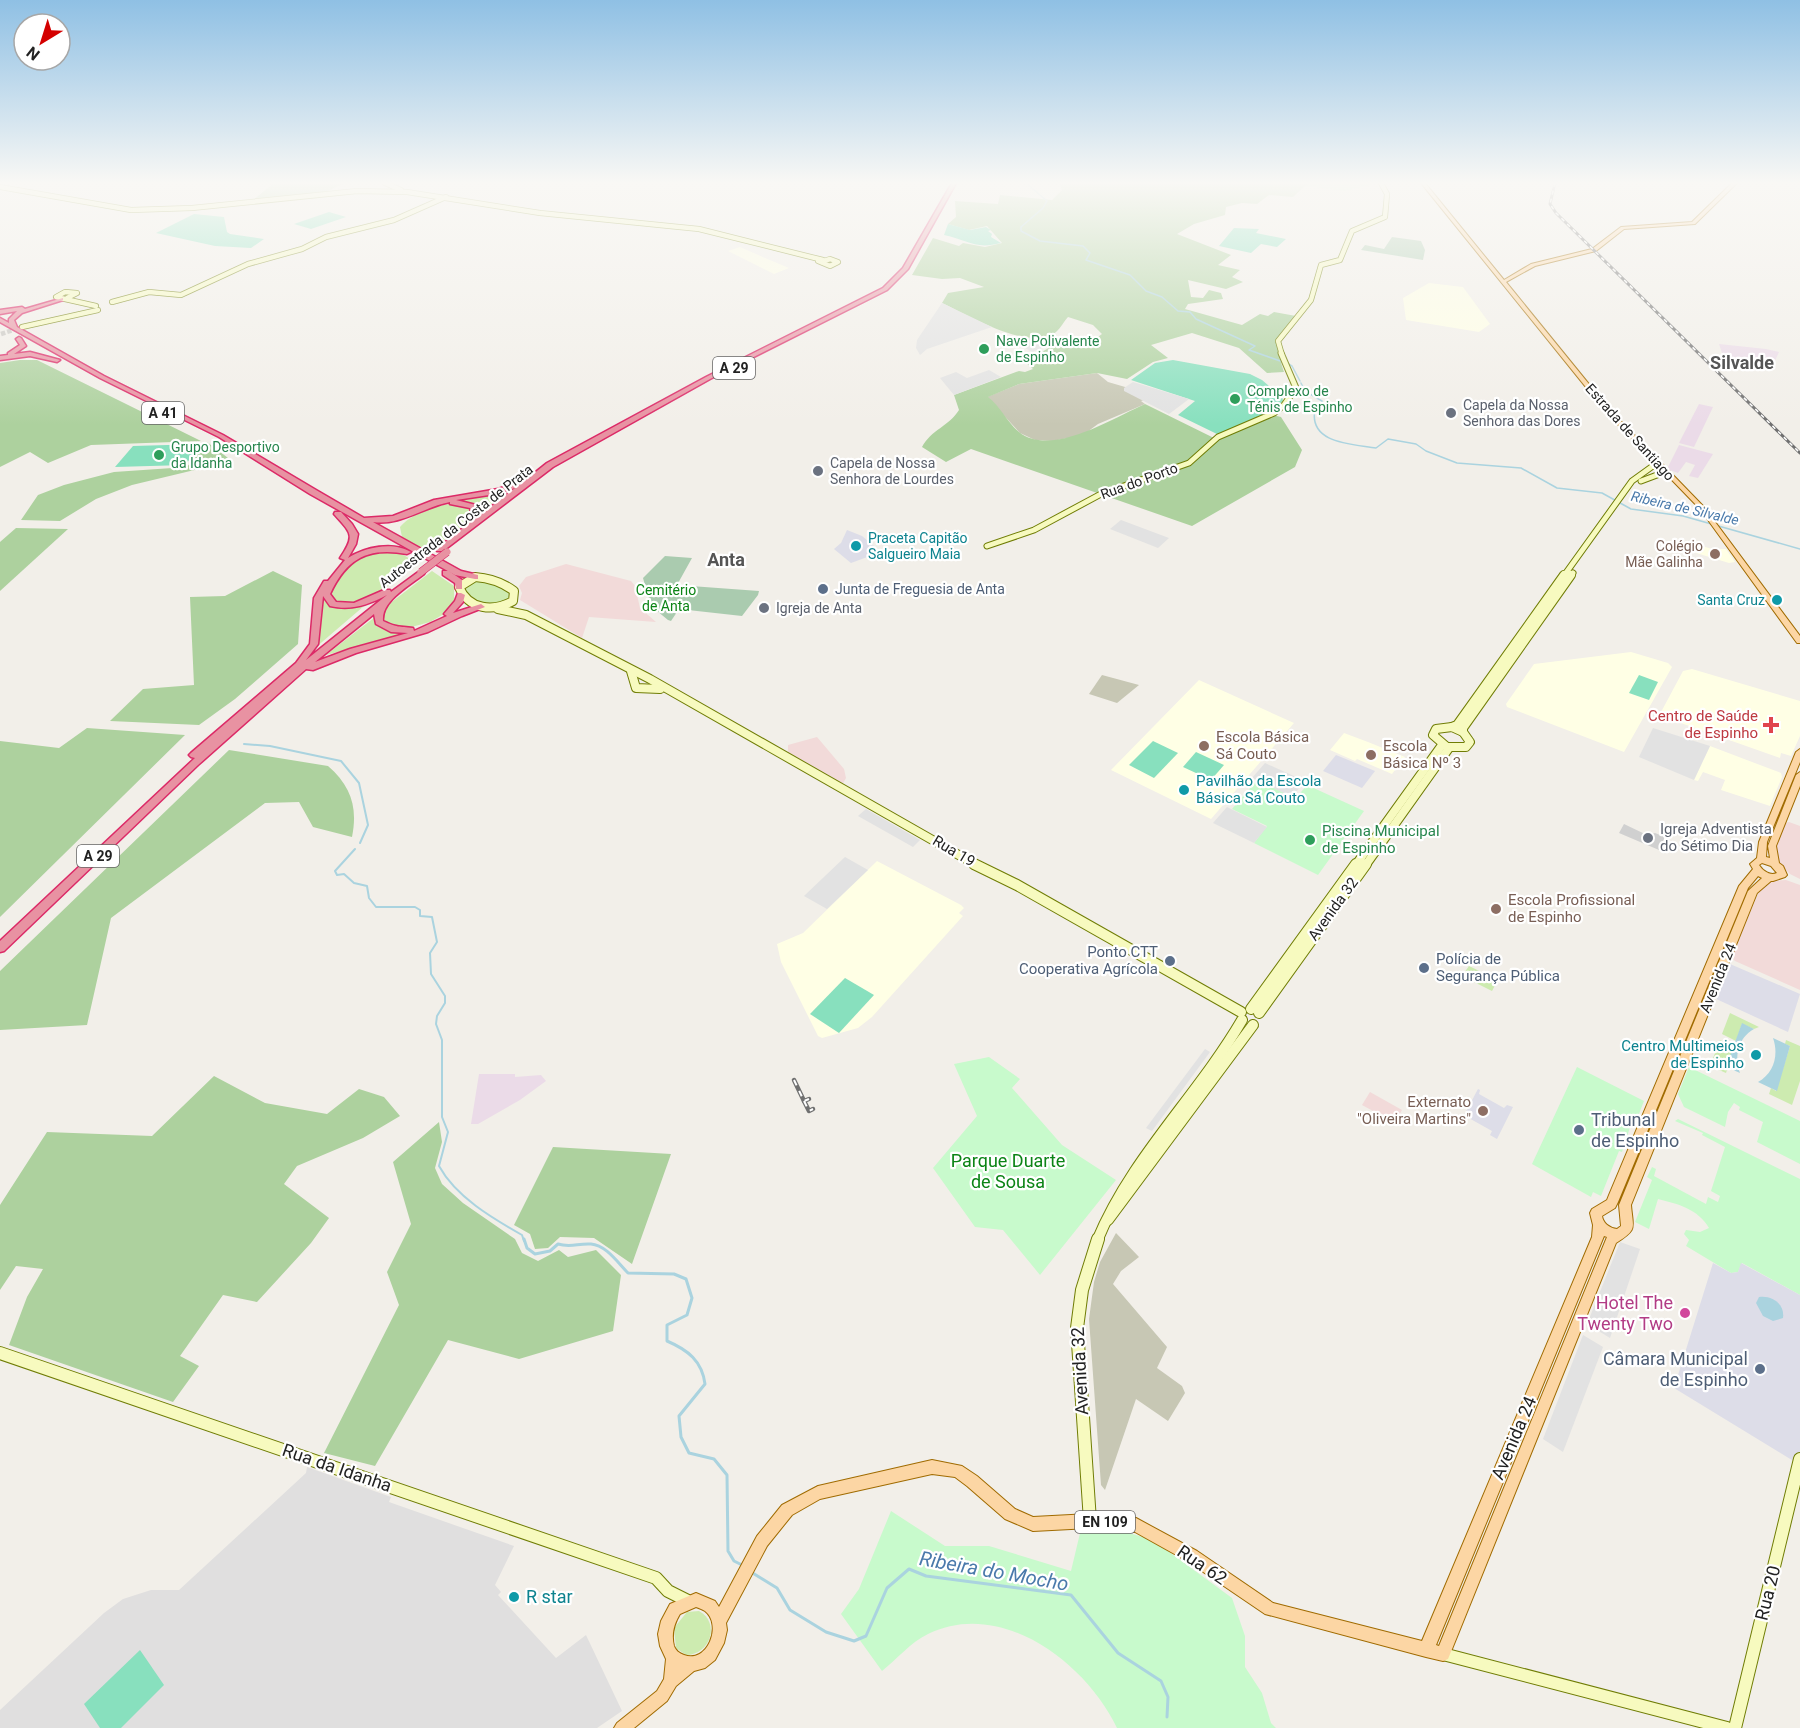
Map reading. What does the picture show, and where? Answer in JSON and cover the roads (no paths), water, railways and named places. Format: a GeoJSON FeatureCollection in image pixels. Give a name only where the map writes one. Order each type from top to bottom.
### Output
{"type":"FeatureCollection","features":[{"type":"Feature","properties":{"kind":"highway","name":"Autoestrada da Costa de Prata"},"geometry":{"type":"LineString","coordinates":[[443,550],[530,479],[604,434],[708,378],[874,296],[899,276],[908,264]]}},
{"type":"Feature","properties":{"kind":"highway","name":"Autoestrada da Costa de Prata"},"geometry":{"type":"LineString","coordinates":[[0,948],[195,763],[418,570],[528,486],[589,447],[711,379],[879,297],[903,277],[911,264]]}},
{"type":"Feature","properties":{"kind":"highway"},"geometry":{"type":"LineString","coordinates":[[0,312],[27,308],[62,298]]}},
{"type":"Feature","properties":{"kind":"highway"},"geometry":{"type":"LineString","coordinates":[[14,328],[11,320],[16,314],[62,298]]}},
{"type":"Feature","properties":{"kind":"highway","name":"A 41"},"geometry":{"type":"LineString","coordinates":[[0,320],[102,377],[221,436],[452,576],[459,582],[460,591]]}},
{"type":"Feature","properties":{"kind":"highway","name":"A 41"},"geometry":{"type":"LineString","coordinates":[[0,327],[57,360],[212,439],[338,514],[458,573],[475,578]]}},
{"type":"Feature","properties":{"kind":"highway"},"geometry":{"type":"LineString","coordinates":[[0,357],[20,350],[22,346],[19,339]]}},
{"type":"Feature","properties":{"kind":"highway"},"geometry":{"type":"LineString","coordinates":[[0,357],[30,354],[57,360]]}},
{"type":"Feature","properties":{"kind":"highway"},"geometry":{"type":"LineString","coordinates":[[355,516],[374,521],[394,519],[436,502],[499,491],[530,479]]}},
{"type":"Feature","properties":{"kind":"highway"},"geometry":{"type":"LineString","coordinates":[[407,548],[397,534],[400,523],[437,504],[452,502],[468,504],[476,511],[471,525]]}},
{"type":"Feature","properties":{"kind":"highway","name":"A 29"},"geometry":{"type":"LineString","coordinates":[[300,663],[314,644],[318,598],[355,541],[352,528],[338,514]]}},
{"type":"Feature","properties":{"kind":"highway","name":"A 29"},"geometry":{"type":"LineString","coordinates":[[387,596],[351,606],[333,604],[326,594],[344,565],[354,555],[378,547],[407,548]]}},
{"type":"Feature","properties":{"kind":"highway","name":"Autoestrada da Costa de Prata"},"geometry":{"type":"LineString","coordinates":[[0,939],[207,742],[300,663],[387,596],[395,585],[418,570]]}},
{"type":"Feature","properties":{"kind":"highway"},"geometry":{"type":"LineString","coordinates":[[387,596],[378,613],[379,622],[394,630],[406,631],[430,625],[447,615],[459,603],[460,591]]}},
{"type":"Feature","properties":{"kind":"highway","name":"A 29"},"geometry":{"type":"LineString","coordinates":[[294,677],[340,654],[426,630],[459,612],[481,607]]}},
{"type":"Feature","properties":{"kind":"main road"},"geometry":{"type":"LineString","coordinates":[[22,327],[80,314],[149,292],[181,295],[249,264]]}},
{"type":"Feature","properties":{"kind":"main road","name":"Rua do Porto"},"geometry":{"type":"LineString","coordinates":[[987,546],[1034,530],[1101,494],[1189,463],[1218,437],[1255,422],[1284,405],[1296,388],[1278,341],[1311,300],[1321,265],[1326,264]]}},
{"type":"Feature","properties":{"kind":"main road","name":"Estrada de Santiago"},"geometry":{"type":"LineString","coordinates":[[1493,264],[1505,277],[1509,290],[1601,402],[1714,525],[1800,641]]}},
{"type":"Feature","properties":{"kind":"main road"},"geometry":{"type":"LineString","coordinates":[[1505,277],[1539,264]]}},
{"type":"Feature","properties":{"kind":"main road"},"geometry":{"type":"LineString","coordinates":[[62,298],[68,291],[76,292],[75,296]]}},
{"type":"Feature","properties":{"kind":"main road"},"geometry":{"type":"LineString","coordinates":[[62,298],[75,296],[109,303]]}},
{"type":"Feature","properties":{"kind":"main road"},"geometry":{"type":"LineString","coordinates":[[62,298],[100,308],[109,303]]}},
{"type":"Feature","properties":{"kind":"main road"},"geometry":{"type":"LineString","coordinates":[[1452,727],[1469,738],[1468,745],[1461,749],[1446,747],[1436,740],[1434,732],[1439,728],[1457,725],[1624,498],[1657,463]]}},
{"type":"Feature","properties":{"kind":"main road"},"geometry":{"type":"LineString","coordinates":[[1645,475],[1665,472]]}},
{"type":"Feature","properties":{"kind":"main road"},"geometry":{"type":"LineString","coordinates":[[1645,475],[1664,476],[1673,480]]}},
{"type":"Feature","properties":{"kind":"main road"},"geometry":{"type":"LineString","coordinates":[[1463,732],[1463,728],[1616,509]]}},
{"type":"Feature","properties":{"kind":"main road","name":"Rua 19"},"geometry":{"type":"LineString","coordinates":[[475,578],[486,577],[505,584],[514,591],[513,601],[526,615]]}},
{"type":"Feature","properties":{"kind":"main road"},"geometry":{"type":"LineString","coordinates":[[475,578],[460,591],[481,607]]}},
{"type":"Feature","properties":{"kind":"main road"},"geometry":{"type":"LineString","coordinates":[[498,609],[513,601]]}},
{"type":"Feature","properties":{"kind":"main road","name":"Rua 19"},"geometry":{"type":"LineString","coordinates":[[481,607],[526,615],[631,671],[1248,1014],[1253,1025]]}},
{"type":"Feature","properties":{"kind":"main road"},"geometry":{"type":"LineString","coordinates":[[631,671],[635,681],[634,685],[638,689],[649,682]]}},
{"type":"Feature","properties":{"kind":"main road","name":"Avenida 32"},"geometry":{"type":"LineString","coordinates":[[1090,1521],[1077,1318],[1078,1297],[1086,1264],[1115,1199],[1248,1014],[1446,747]]}},
{"type":"Feature","properties":{"kind":"main road","name":"Avenida 24"},"geometry":{"type":"LineString","coordinates":[[1426,1650],[1585,1267],[1599,1225],[1596,1213],[1607,1207],[1614,1198],[1744,886],[1756,870],[1754,863],[1761,860],[1763,842],[1800,752]]}},
{"type":"Feature","properties":{"kind":"main road","name":"Avenida 24"},"geometry":{"type":"LineString","coordinates":[[1443,1654],[1610,1244],[1618,1234],[1627,1229],[1625,1205],[1753,891],[1769,877],[1782,875],[1781,869],[1775,864],[1772,846],[1800,776]]}},
{"type":"Feature","properties":{"kind":"main road"},"geometry":{"type":"LineString","coordinates":[[1761,860],[1775,864]]}},
{"type":"Feature","properties":{"kind":"main road"},"geometry":{"type":"LineString","coordinates":[[1756,870],[1769,877]]}},
{"type":"Feature","properties":{"kind":"main road","name":"Avenida 32"},"geometry":{"type":"LineString","coordinates":[[1104,1225],[1124,1203],[1233,1049],[1253,1025]]}},
{"type":"Feature","properties":{"kind":"main road"},"geometry":{"type":"LineString","coordinates":[[1607,1207],[1617,1211],[1625,1218]]}},
{"type":"Feature","properties":{"kind":"main road"},"geometry":{"type":"LineString","coordinates":[[1599,1225],[1608,1232],[1618,1234]]}},
{"type":"Feature","properties":{"kind":"main road","name":"Rua da Idanha"},"geometry":{"type":"LineString","coordinates":[[0,1353],[656,1578],[668,1591],[688,1601]]}},
{"type":"Feature","properties":{"kind":"main road","name":"Rua 20"},"geometry":{"type":"LineString","coordinates":[[1735,1728],[1800,1459]]}},
{"type":"Feature","properties":{"kind":"main road","name":"Rua 62"},"geometry":{"type":"LineString","coordinates":[[720,1620],[731,1594],[781,1515],[818,1493],[932,1467],[957,1471],[1010,1514],[1033,1524],[1090,1521],[1130,1523],[1192,1556],[1270,1609],[1727,1728]]}},
{"type":"Feature","properties":{"kind":"main road"},"geometry":{"type":"LineString","coordinates":[[668,1591],[671,1616]]}},
{"type":"Feature","properties":{"kind":"main road"},"geometry":{"type":"LineString","coordinates":[[710,1605],[731,1594]]}},
{"type":"Feature","properties":{"kind":"main road"},"geometry":{"type":"LineString","coordinates":[[671,1681],[673,1658],[665,1643],[667,1624],[671,1616],[688,1601],[696,1600],[710,1605],[720,1620]]}},
{"type":"Feature","properties":{"kind":"main road","name":"EN 109"},"geometry":{"type":"LineString","coordinates":[[622,1728],[662,1696],[671,1681],[689,1665],[704,1661],[716,1648],[720,1633],[720,1620]]}},
{"type":"Feature","properties":{"kind":"main road"},"geometry":{"type":"LineString","coordinates":[[673,1658],[689,1665]]}},
{"type":"Feature","properties":{"kind":"water"},"geometry":{"type":"Polygon","coordinates":[[[1742,1023],[1754,1029],[1744,1037],[1739,1048],[1737,1060],[1740,1073],[1731,1069],[1732,1061],[1726,1067],[1742,1023]]]}},
{"type":"Feature","properties":{"kind":"water"},"geometry":{"type":"Polygon","coordinates":[[[1773,1038],[1790,1046],[1777,1091],[1758,1082],[1768,1074],[1774,1063],[1773,1038]]]}},
{"type":"Feature","properties":{"kind":"water"},"geometry":{"type":"Polygon","coordinates":[[[1759,1297],[1769,1297],[1777,1302],[1782,1309],[1783,1318],[1773,1321],[1763,1316],[1756,1303],[1759,1297]]]}},
{"type":"Feature","properties":{"kind":"waterway","name":"Ribeira de Silvalde"},"geometry":{"type":"LineString","coordinates":[[1097,264],[1130,275],[1146,291],[1162,297],[1178,311],[1190,312],[1196,319],[1255,346],[1249,350],[1283,362]]}},
{"type":"Feature","properties":{"kind":"waterway","name":"Ribeira de Silvalde"},"geometry":{"type":"LineString","coordinates":[[1287,363],[1292,366],[1300,381]]}},
{"type":"Feature","properties":{"kind":"waterway","name":"Ribeira de Silvalde"},"geometry":{"type":"LineString","coordinates":[[1301,383],[1305,391],[1322,401],[1323,405],[1315,409],[1315,421],[1318,429],[1325,436],[1334,440],[1376,448],[1388,439],[1416,444],[1426,451],[1457,463],[1521,468],[1557,488],[1602,493],[1631,509],[1683,516],[1800,549]]}},
{"type":"Feature","properties":{"kind":"waterway","name":"Ribeira do Mocho"},"geometry":{"type":"LineString","coordinates":[[244,744],[270,746],[341,761],[359,783],[368,825],[360,843]]}},
{"type":"Feature","properties":{"kind":"waterway","name":"Ribeira do Mocho"},"geometry":{"type":"LineString","coordinates":[[355,849],[335,871],[337,875],[344,874],[354,883],[367,886],[369,898],[376,907],[415,907],[420,910],[420,916],[432,917],[437,942],[430,953],[431,974],[445,996],[445,1003],[437,1016],[436,1024],[442,1040],[442,1117],[448,1132],[439,1166],[465,1197],[487,1214],[522,1235],[524,1241]]}},
{"type":"Feature","properties":{"kind":"waterway","name":"Ribeira do Mocho"},"geometry":{"type":"LineString","coordinates":[[524,1239],[527,1248],[535,1254],[550,1251],[558,1244],[567,1246],[591,1244],[607,1251],[628,1273],[674,1274],[686,1279],[692,1298],[687,1315],[667,1325],[667,1341],[693,1357],[701,1369],[705,1384],[679,1416],[681,1437],[689,1453],[714,1459],[727,1475],[728,1551],[734,1561],[742,1565]]}},
{"type":"Feature","properties":{"kind":"waterway","name":"Ribeira do Mocho"},"geometry":{"type":"LineString","coordinates":[[751,1572],[777,1588],[790,1610],[826,1632],[854,1641],[866,1636],[887,1588],[909,1569],[926,1576],[1071,1595],[1118,1653],[1161,1681],[1168,1697],[1167,1717]]}},
{"type":"Feature","properties":{"kind":"tunnel"},"geometry":{"type":"LineString","coordinates":[[1,334],[22,327]]}},
{"type":"Feature","properties":{"kind":"railway"},"geometry":{"type":"LineString","coordinates":[[1607,264],[1800,453]]}},
{"type":"Feature","properties":{"kind":"railway"},"geometry":{"type":"LineString","coordinates":[[794,1080],[804,1101]]}},
{"type":"Feature","properties":{"kind":"railway"},"geometry":{"type":"LineString","coordinates":[[804,1101],[809,1099]]}},
{"type":"Feature","properties":{"kind":"railway"},"geometry":{"type":"LineString","coordinates":[[804,1101],[809,1111],[813,1109]]}},
{"type":"Feature","properties":{"kind":"place","name":"Nave Polivalente de Espinho"},"geometry":{"type":"Point","coordinates":[984,349]}},
{"type":"Feature","properties":{"kind":"place","name":"Complexo de Ténis de Espinho"},"geometry":{"type":"Point","coordinates":[1235,399]}},
{"type":"Feature","properties":{"kind":"place","name":"Capela da Nossa Senhora das Dores"},"geometry":{"type":"Point","coordinates":[1451,413]}},
{"type":"Feature","properties":{"kind":"place","name":"Grupo Desportivo da Idanha"},"geometry":{"type":"Point","coordinates":[159,455]}},
{"type":"Feature","properties":{"kind":"place","name":"Capela de Nossa Senhora de Lourdes"},"geometry":{"type":"Point","coordinates":[818,471]}},
{"type":"Feature","properties":{"kind":"place","name":"Praceta Capitão Salgueiro Maia"},"geometry":{"type":"Point","coordinates":[856,546]}},
{"type":"Feature","properties":{"kind":"place","name":"Colégio Mãe Galinha"},"geometry":{"type":"Point","coordinates":[1715,554]}},
{"type":"Feature","properties":{"kind":"place","name":"Junta de Freguesia de Anta"},"geometry":{"type":"Point","coordinates":[823,589]}},
{"type":"Feature","properties":{"kind":"place","name":"Santa Cruz"},"geometry":{"type":"Point","coordinates":[1777,600]}},
{"type":"Feature","properties":{"kind":"place","name":"Igreja de Anta"},"geometry":{"type":"Point","coordinates":[764,608]}},
{"type":"Feature","properties":{"kind":"place","name":"Centro de Saúde de Espinho"},"geometry":{"type":"Point","coordinates":[1771,725]}},
{"type":"Feature","properties":{"kind":"place","name":"Escola Básica Sá Couto"},"geometry":{"type":"Point","coordinates":[1204,746]}},
{"type":"Feature","properties":{"kind":"place","name":"Escola Básica Nº 3"},"geometry":{"type":"Point","coordinates":[1371,755]}},
{"type":"Feature","properties":{"kind":"place","name":"Pavilhão da Escola Básica Sá Couto"},"geometry":{"type":"Point","coordinates":[1184,790]}},
{"type":"Feature","properties":{"kind":"place","name":"Igreja Adventista do Sétimo Dia"},"geometry":{"type":"Point","coordinates":[1648,838]}},
{"type":"Feature","properties":{"kind":"place","name":"Piscina Municipal de Espinho"},"geometry":{"type":"Point","coordinates":[1310,840]}},
{"type":"Feature","properties":{"kind":"place","name":"Escola Profissional de Espinho"},"geometry":{"type":"Point","coordinates":[1496,909]}},
{"type":"Feature","properties":{"kind":"place","name":"Ponto CTT Cooperativa Agrícola"},"geometry":{"type":"Point","coordinates":[1170,961]}},
{"type":"Feature","properties":{"kind":"place","name":"Polícia de Segurança Pública"},"geometry":{"type":"Point","coordinates":[1424,968]}},
{"type":"Feature","properties":{"kind":"place","name":"Centro Multimeios de Espinho"},"geometry":{"type":"Point","coordinates":[1756,1055]}},
{"type":"Feature","properties":{"kind":"place","name":"Externato \"Oliveira Martins\""},"geometry":{"type":"Point","coordinates":[1483,1111]}},
{"type":"Feature","properties":{"kind":"place","name":"Tribunal de Espinho"},"geometry":{"type":"Point","coordinates":[1579,1130]}},
{"type":"Feature","properties":{"kind":"place","name":"Hotel The Twenty Two"},"geometry":{"type":"Point","coordinates":[1685,1313]}},
{"type":"Feature","properties":{"kind":"place","name":"Câmara Municipal de Espinho"},"geometry":{"type":"Point","coordinates":[1760,1369]}},
{"type":"Feature","properties":{"kind":"place","name":"R star"},"geometry":{"type":"Point","coordinates":[514,1597]}},
{"type":"Feature","properties":{"kind":"district","name":"Silvalde"},"geometry":{"type":"Point","coordinates":[1742,363]}},
{"type":"Feature","properties":{"kind":"district","name":"Anta"},"geometry":{"type":"Point","coordinates":[726,560]}},
{"type":"Feature","properties":{"kind":"park label","name":"Cemitério de Anta"},"geometry":{"type":"Point","coordinates":[666,598]}},
{"type":"Feature","properties":{"kind":"park label","name":"Parque Duarte de Sousa"},"geometry":{"type":"Point","coordinates":[1008,1171]}}]}
